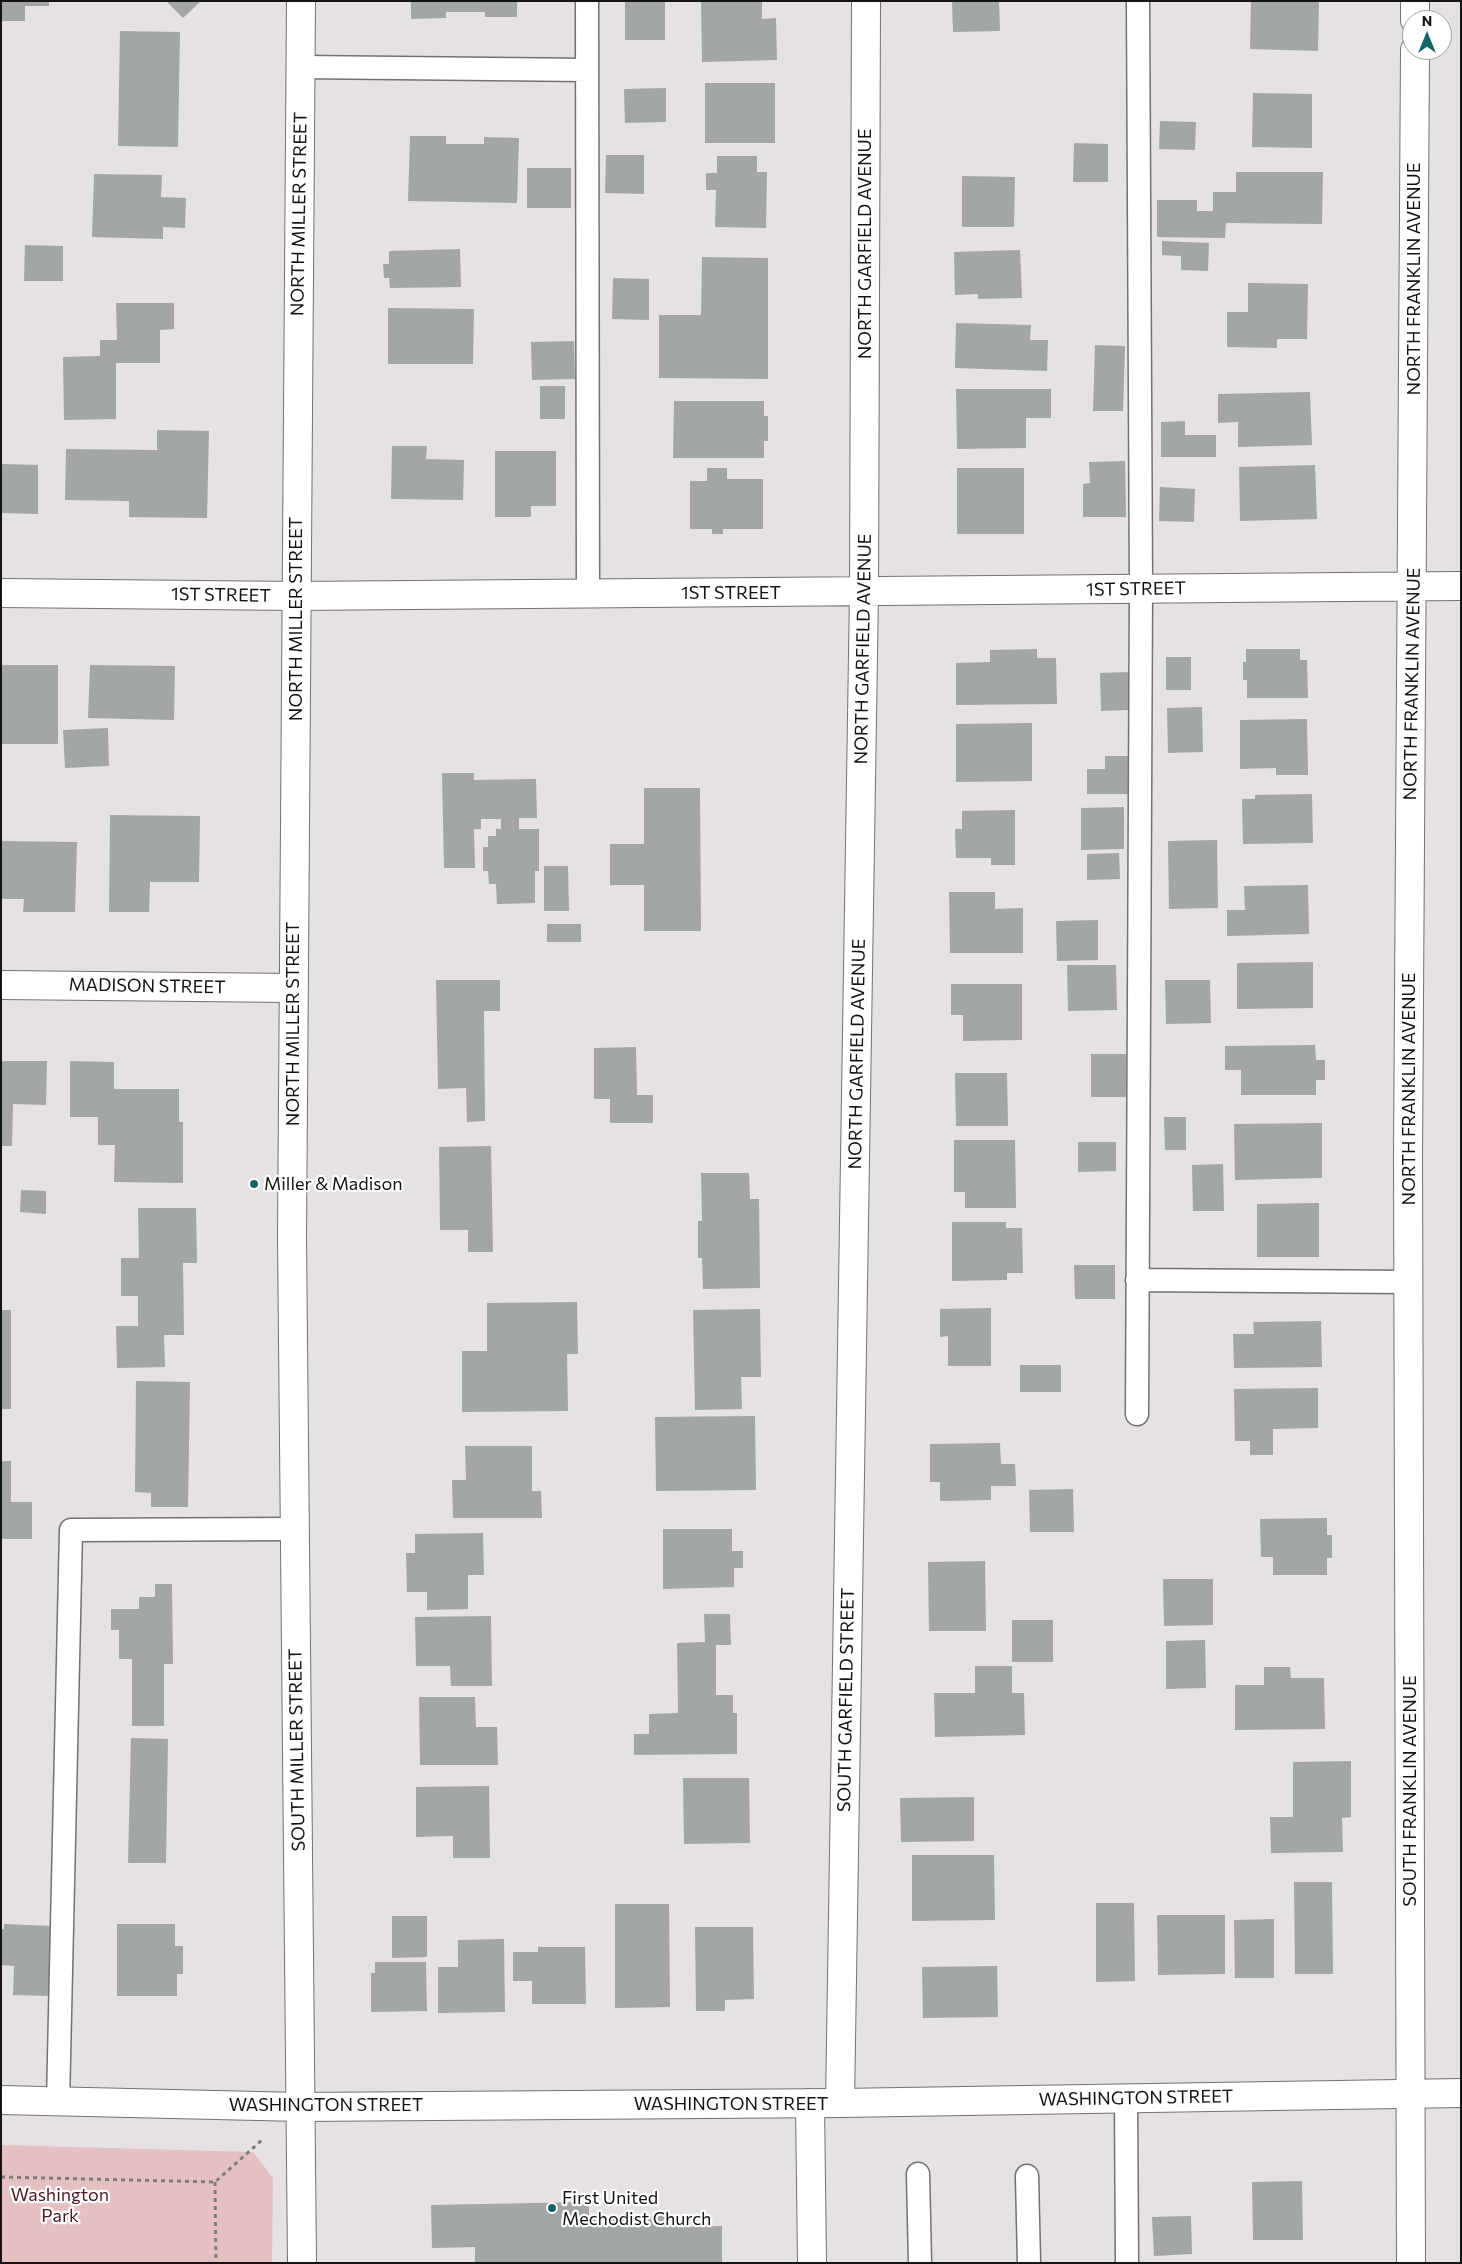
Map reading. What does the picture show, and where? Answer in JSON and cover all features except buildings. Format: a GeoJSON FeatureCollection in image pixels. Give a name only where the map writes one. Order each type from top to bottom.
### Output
{"type":"FeatureCollection","features":[{"type":"Feature","properties":{"kind":"street","name":"NORTH MILLER STREET"},"geometry":{"type":"LineString","coordinates":[[292,1237],[301,1]]}},
{"type":"Feature","properties":{"kind":"street","name":"NORTH GARFIELD AVENUE"},"geometry":{"type":"LineString","coordinates":[[853,1297],[864,592],[866,1]]}},
{"type":"Feature","properties":{"kind":"street","name":"NORTH FRANKLIN AVENUE"},"geometry":{"type":"LineString","coordinates":[[1408,1319],[1415,60]]}},
{"type":"Feature","properties":{"kind":"street","name":"1ST STREET"},"geometry":{"type":"LineString","coordinates":[[1,593],[296,596],[1461,586]]}},
{"type":"Feature","properties":{"kind":"street","name":"MADISON STREET"},"geometry":{"type":"LineString","coordinates":[[1,985],[293,988]]}},
{"type":"Feature","properties":{"kind":"street","name":"SOUTH MILLER STREET"},"geometry":{"type":"LineString","coordinates":[[292,1237],[302,2263]]}},
{"type":"Feature","properties":{"kind":"street","name":"SOUTH GARFIELD STREET"},"geometry":{"type":"LineString","coordinates":[[840,2103],[853,1297]]}},
{"type":"Feature","properties":{"kind":"street","name":"SOUTH FRANKLIN AVENUE"},"geometry":{"type":"LineString","coordinates":[[1408,1319],[1411,2263]]}},
{"type":"Feature","properties":{"kind":"street","name":"WASHINGTON STREET"},"geometry":{"type":"LineString","coordinates":[[1,2100],[301,2106],[840,2103],[1461,2093]]}},
{"type":"Feature","properties":{"kind":"street"},"geometry":{"type":"LineString","coordinates":[[810,2103],[812,2263]]}},
{"type":"Feature","properties":{"kind":"lane"},"geometry":{"type":"LineString","coordinates":[[587,1],[588,594]]}},
{"type":"Feature","properties":{"kind":"lane"},"geometry":{"type":"LineString","coordinates":[[1137,1414],[1141,589],[1138,1]]}},
{"type":"Feature","properties":{"kind":"lane"},"geometry":{"type":"LineString","coordinates":[[301,67],[587,70]]}},
{"type":"Feature","properties":{"kind":"lane"},"geometry":{"type":"LineString","coordinates":[[1137,1280],[1408,1282]]}},
{"type":"Feature","properties":{"kind":"lane"},"geometry":{"type":"LineString","coordinates":[[58,2102],[71,1530],[295,1529]]}},
{"type":"Feature","properties":{"kind":"lane"},"geometry":{"type":"LineString","coordinates":[[1126,2099],[1126,2263]]}},
{"type":"Feature","properties":{"kind":"lane"},"geometry":{"type":"LineString","coordinates":[[918,2174],[920,2263]]}},
{"type":"Feature","properties":{"kind":"lane"},"geometry":{"type":"LineString","coordinates":[[1027,2176],[1029,2263]]}},
{"type":"Feature","properties":{"kind":"path"},"geometry":{"type":"LineString","coordinates":[[1,2177],[215,2182],[301,2106]]}},
{"type":"Feature","properties":{"kind":"path"},"geometry":{"type":"LineString","coordinates":[[215,2182],[216,2263]]}},
{"type":"Feature","properties":{"kind":"green space","name":"Washington Park"},"geometry":{"type":"Polygon","coordinates":[[[1,2145],[253,2152],[273,2178],[272,2263],[1,2263],[1,2145]]]}},
{"type":"Feature","properties":{"kind":"place","name":"Miller & Madison"},"geometry":{"type":"Point","coordinates":[254,1184]}},
{"type":"Feature","properties":{"kind":"place","name":"First United Mechodist Church"},"geometry":{"type":"Point","coordinates":[552,2208]}}]}
